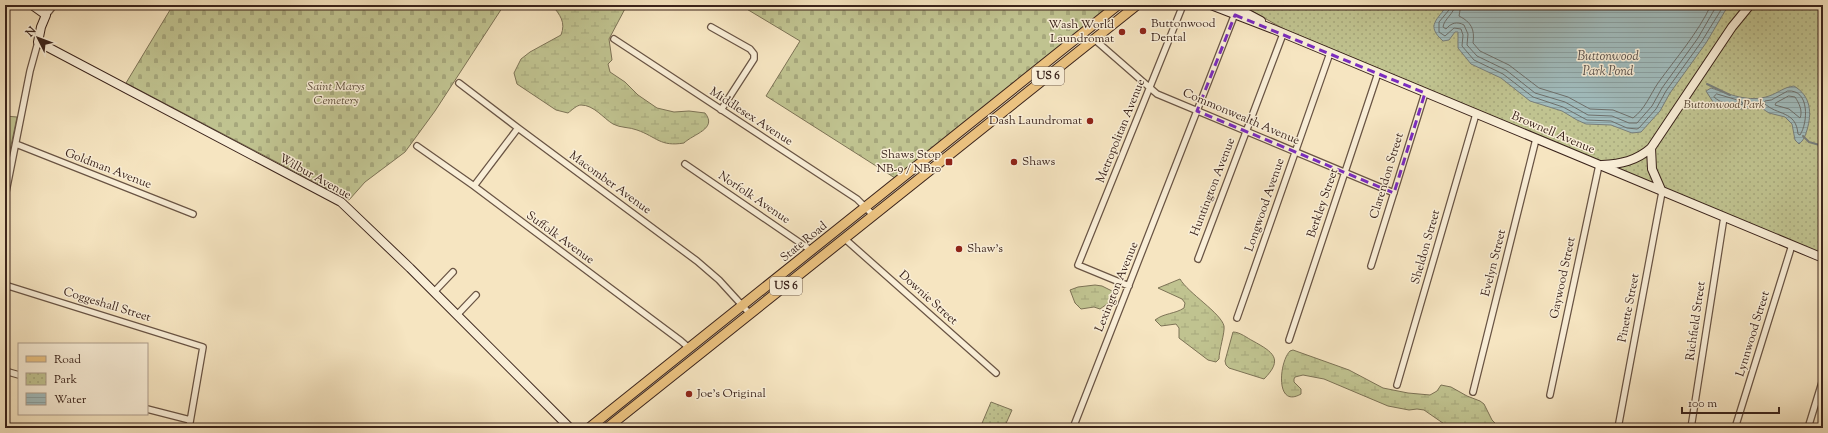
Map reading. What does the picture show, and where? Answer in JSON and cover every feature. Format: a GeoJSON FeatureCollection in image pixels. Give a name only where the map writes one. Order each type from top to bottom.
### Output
{"type":"FeatureCollection","features":[{"type":"Feature","properties":{"kind":"main road","name":"US 6"},"geometry":{"type":"LineString","coordinates":[[995,104],[1118,5]]}},
{"type":"Feature","properties":{"kind":"main road","name":"US 6"},"geometry":{"type":"LineString","coordinates":[[1002,113],[1137,5]]}},
{"type":"Feature","properties":{"kind":"main road"},"geometry":{"type":"LineString","coordinates":[[995,104],[1002,113]]}},
{"type":"Feature","properties":{"kind":"main road","name":"State Road"},"geometry":{"type":"LineString","coordinates":[[589,428],[995,104]]}},
{"type":"Feature","properties":{"kind":"main road","name":"State Road"},"geometry":{"type":"LineString","coordinates":[[607,428],[1002,113]]}},
{"type":"Feature","properties":{"kind":"street"},"geometry":{"type":"LineString","coordinates":[[32,5],[46,15]]}},
{"type":"Feature","properties":{"kind":"street"},"geometry":{"type":"LineString","coordinates":[[5,197],[40,27],[46,15],[54,5]]}},
{"type":"Feature","properties":{"kind":"street","name":"Metropolitan Avenue"},"geometry":{"type":"LineString","coordinates":[[1129,286],[1078,265],[1184,5]]}},
{"type":"Feature","properties":{"kind":"street","name":"Brownell Avenue"},"geometry":{"type":"LineString","coordinates":[[1211,5],[1234,9],[1283,34],[1823,258]]}},
{"type":"Feature","properties":{"kind":"street"},"geometry":{"type":"LineString","coordinates":[[1599,165],[1619,164],[1631,161],[1651,148],[1732,27],[1750,5]]}},
{"type":"Feature","properties":{"kind":"street","name":"Lexington Avenue"},"geometry":{"type":"LineString","coordinates":[[1073,428],[1181,153],[1234,9]]}},
{"type":"Feature","properties":{"kind":"street"},"geometry":{"type":"LineString","coordinates":[[711,27],[750,49],[754,54],[754,59],[721,110]]}},
{"type":"Feature","properties":{"kind":"street","name":"Huntington Avenue"},"geometry":{"type":"LineString","coordinates":[[1198,259],[1283,34]]}},
{"type":"Feature","properties":{"kind":"street","name":"Middlesex Avenue"},"geometry":{"type":"LineString","coordinates":[[614,39],[856,199],[874,216]]}},
{"type":"Feature","properties":{"kind":"street","name":"Commonwealth Avenue"},"geometry":{"type":"LineString","coordinates":[[1094,39],[1156,94],[1394,193]]}},
{"type":"Feature","properties":{"kind":"street","name":"Wilbur Avenue"},"geometry":{"type":"LineString","coordinates":[[38,42],[341,202],[356,215],[570,428]]}},
{"type":"Feature","properties":{"kind":"street","name":"Longwood Avenue"},"geometry":{"type":"LineString","coordinates":[[1237,318],[1330,53]]}},
{"type":"Feature","properties":{"kind":"street","name":"Berkley Street"},"geometry":{"type":"LineString","coordinates":[[1289,340],[1378,73]]}},
{"type":"Feature","properties":{"kind":"street","name":"Macomber Avenue"},"geometry":{"type":"LineString","coordinates":[[459,83],[703,265],[750,314]]}},
{"type":"Feature","properties":{"kind":"street","name":"Clarendon Street"},"geometry":{"type":"LineString","coordinates":[[1371,266],[1425,92]]}},
{"type":"Feature","properties":{"kind":"street","name":"Sheldon Street"},"geometry":{"type":"LineString","coordinates":[[1397,385],[1476,114]]}},
{"type":"Feature","properties":{"kind":"street"},"geometry":{"type":"LineString","coordinates":[[474,186],[518,128]]}},
{"type":"Feature","properties":{"kind":"street","name":"Evelyn Street"},"geometry":{"type":"LineString","coordinates":[[1473,392],[1536,139]]}},
{"type":"Feature","properties":{"kind":"street","name":"Goldman Avenue"},"geometry":{"type":"LineString","coordinates":[[16,144],[193,214]]}},
{"type":"Feature","properties":{"kind":"street","name":"Suffolk Avenue"},"geometry":{"type":"LineString","coordinates":[[417,146],[474,186],[689,348]]}},
{"type":"Feature","properties":{"kind":"street"},"geometry":{"type":"LineString","coordinates":[[1651,148],[1652,169],[1662,192]]}},
{"type":"Feature","properties":{"kind":"street","name":"Norfolk Avenue"},"geometry":{"type":"LineString","coordinates":[[685,164],[812,251]]}},
{"type":"Feature","properties":{"kind":"street","name":"Gaywood Street"},"geometry":{"type":"LineString","coordinates":[[1550,395],[1599,165]]}},
{"type":"Feature","properties":{"kind":"street","name":"Pinette Street"},"geometry":{"type":"LineString","coordinates":[[1618,428],[1662,192]]}},
{"type":"Feature","properties":{"kind":"street","name":"Richfield Street"},"geometry":{"type":"LineString","coordinates":[[1691,428],[1724,217]]}},
{"type":"Feature","properties":{"kind":"street","name":"Downie Street"},"geometry":{"type":"LineString","coordinates":[[844,239],[996,373]]}},
{"type":"Feature","properties":{"kind":"street","name":"Lynnwood Street"},"geometry":{"type":"LineString","coordinates":[[1736,428],[1792,245]]}},
{"type":"Feature","properties":{"kind":"street"},"geometry":{"type":"LineString","coordinates":[[434,292],[454,272]]}},
{"type":"Feature","properties":{"kind":"street","name":"Coggeshall Street"},"geometry":{"type":"LineString","coordinates":[[5,285],[203,347],[190,420]]}},
{"type":"Feature","properties":{"kind":"street"},"geometry":{"type":"LineString","coordinates":[[457,315],[476,295]]}},
{"type":"Feature","properties":{"kind":"street"},"geometry":{"type":"LineString","coordinates":[[5,371],[18,375]]}},
{"type":"Feature","properties":{"kind":"street"},"geometry":{"type":"LineString","coordinates":[[1808,428],[1823,379]]}},
{"type":"Feature","properties":{"kind":"street"},"geometry":{"type":"LineString","coordinates":[[148,410],[190,420],[189,428]]}},
{"type":"Feature","properties":{"kind":"highlighted area"},"geometry":{"type":"Polygon","coordinates":[[[1235,15],[1425,93],[1394,193],[1197,111],[1235,15]]]}},
{"type":"Feature","properties":{"kind":"green space","name":"Saint Marys Cemetery"},"geometry":{"type":"Polygon","coordinates":[[[173,5],[504,5],[435,111],[405,152],[365,182],[349,200],[126,83],[173,5]]]}},
{"type":"Feature","properties":{"kind":"green space"},"geometry":{"type":"Polygon","coordinates":[[[552,5],[627,5],[609,39],[612,60],[608,64],[610,72],[625,82],[638,95],[657,108],[674,112],[689,111],[705,113],[708,123],[703,131],[684,143],[669,144],[659,141],[637,130],[613,124],[590,107],[581,105],[568,113],[556,110],[517,84],[514,73],[521,59],[530,52],[561,35],[563,26],[560,15],[552,5]]]}},
{"type":"Feature","properties":{"kind":"green space"},"geometry":{"type":"Polygon","coordinates":[[[740,5],[1105,5],[1108,7],[895,178],[766,96],[800,41],[740,5]]]}},
{"type":"Feature","properties":{"kind":"green space","name":"Buttonwood Park"},"geometry":{"type":"Polygon","coordinates":[[[1241,5],[1823,5],[1823,254],[1284,29],[1241,5]]]}},
{"type":"Feature","properties":{"kind":"green space"},"geometry":{"type":"Polygon","coordinates":[[[5,116],[17,117],[5,174],[5,116]]]}},
{"type":"Feature","properties":{"kind":"green space"},"geometry":{"type":"Polygon","coordinates":[[[1180,279],[1184,285],[1222,321],[1224,333],[1219,359],[1216,362],[1208,360],[1179,338],[1179,328],[1176,324],[1161,326],[1155,320],[1184,308],[1185,303],[1182,299],[1158,288],[1180,279]]]}},
{"type":"Feature","properties":{"kind":"green space"},"geometry":{"type":"Polygon","coordinates":[[[1095,285],[1102,286],[1114,292],[1112,298],[1100,309],[1094,307],[1081,309],[1075,303],[1070,290],[1078,287],[1095,285]]]}},
{"type":"Feature","properties":{"kind":"green space"},"geometry":{"type":"Polygon","coordinates":[[[1233,332],[1241,334],[1260,345],[1274,357],[1274,366],[1264,379],[1229,368],[1226,365],[1225,361],[1233,332]]]}},
{"type":"Feature","properties":{"kind":"green space"},"geometry":{"type":"Polygon","coordinates":[[[1293,350],[1349,370],[1383,388],[1408,393],[1430,395],[1437,391],[1441,385],[1451,387],[1484,404],[1492,420],[1500,428],[1450,428],[1424,410],[1409,410],[1388,406],[1324,379],[1303,375],[1295,377],[1294,379],[1294,382],[1301,389],[1301,394],[1293,397],[1287,395],[1283,390],[1283,364],[1290,351],[1293,350]]]}},
{"type":"Feature","properties":{"kind":"green space"},"geometry":{"type":"Polygon","coordinates":[[[991,402],[1012,410],[1004,428],[980,428],[991,402]]]}},
{"type":"Feature","properties":{"kind":"water","name":"Buttonwood Park Pond"},"geometry":{"type":"Polygon","coordinates":[[[1447,5],[1730,5],[1706,43],[1670,93],[1660,111],[1641,132],[1632,133],[1611,125],[1586,124],[1562,111],[1530,101],[1501,78],[1471,64],[1458,48],[1458,32],[1455,32],[1449,40],[1443,41],[1435,31],[1435,23],[1447,5]]]}},
{"type":"Feature","properties":{"kind":"water"},"geometry":{"type":"Polygon","coordinates":[[[1794,86],[1804,95],[1810,111],[1809,124],[1805,136],[1799,144],[1795,140],[1792,124],[1785,117],[1769,113],[1760,107],[1741,109],[1727,108],[1713,102],[1706,91],[1711,88],[1739,97],[1754,99],[1769,96],[1794,86]]]}},
{"type":"Feature","properties":{"kind":"waterway"},"geometry":{"type":"LineString","coordinates":[[1707,84],[1730,95]]}},
{"type":"Feature","properties":{"kind":"waterway"},"geometry":{"type":"LineString","coordinates":[[1803,136],[1809,142],[1823,146]]}},
{"type":"Feature","properties":{"kind":"place","name":"Buttonwood Dental"},"geometry":{"type":"Point","coordinates":[1143,31]}},
{"type":"Feature","properties":{"kind":"place","name":"Wash World Laundromat"},"geometry":{"type":"Point","coordinates":[1122,32]}},
{"type":"Feature","properties":{"kind":"place","name":"Dash Laundromat"},"geometry":{"type":"Point","coordinates":[1090,121]}},
{"type":"Feature","properties":{"kind":"place","name":"Shaws Stop NB-9 / NB10"},"geometry":{"type":"Point","coordinates":[949,162]}},
{"type":"Feature","properties":{"kind":"place","name":"Shaws"},"geometry":{"type":"Point","coordinates":[1014,162]}},
{"type":"Feature","properties":{"kind":"place","name":"Shaw's"},"geometry":{"type":"Point","coordinates":[959,249]}},
{"type":"Feature","properties":{"kind":"place","name":"Joe's Original"},"geometry":{"type":"Point","coordinates":[689,394]}}]}
